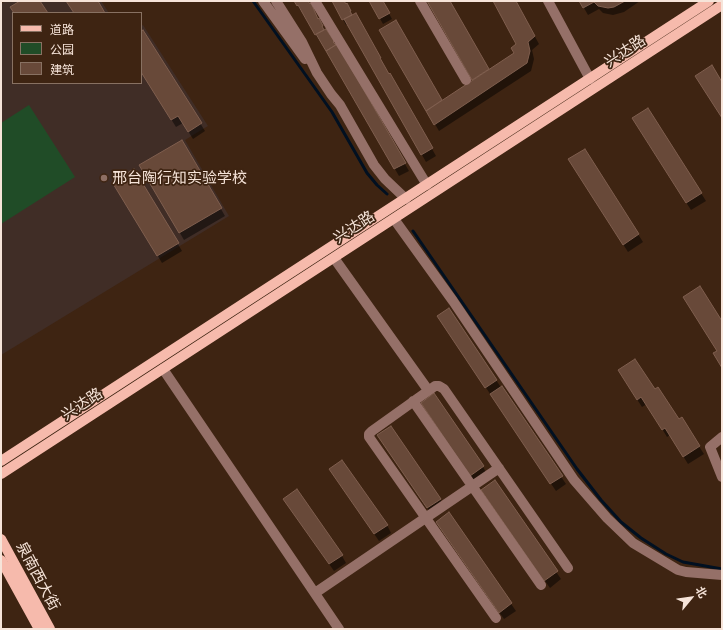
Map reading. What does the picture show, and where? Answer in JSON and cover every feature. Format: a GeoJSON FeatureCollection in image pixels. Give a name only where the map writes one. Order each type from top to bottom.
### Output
{"type":"FeatureCollection","features":[{"type":"Feature","properties":{"kind":"main road","name":"兴达路"},"geometry":{"type":"LineString","coordinates":[[1,461],[709,1]]}},
{"type":"Feature","properties":{"kind":"main road","name":"兴达路"},"geometry":{"type":"LineString","coordinates":[[1,474],[722,5]]}},
{"type":"Feature","properties":{"kind":"main road","name":"泉南西大街"},"geometry":{"type":"LineString","coordinates":[[1,539],[46,628]]}},
{"type":"Feature","properties":{"kind":"main road","name":"泉南西大街"},"geometry":{"type":"LineString","coordinates":[[1,560],[46,628]]}},
{"type":"Feature","properties":{"kind":"street"},"geometry":{"type":"LineString","coordinates":[[262,1],[340,104],[374,165],[385,179],[406,199]]}},
{"type":"Feature","properties":{"kind":"street"},"geometry":{"type":"LineString","coordinates":[[276,1],[302,42],[319,77]]}},
{"type":"Feature","properties":{"kind":"street"},"geometry":{"type":"LineString","coordinates":[[315,1],[427,185]]}},
{"type":"Feature","properties":{"kind":"street"},"geometry":{"type":"LineString","coordinates":[[420,1],[466,80]]}},
{"type":"Feature","properties":{"kind":"street"},"geometry":{"type":"LineString","coordinates":[[548,1],[590,79]]}},
{"type":"Feature","properties":{"kind":"street"},"geometry":{"type":"LineString","coordinates":[[394,219],[453,302],[574,480],[612,523],[633,543],[678,570],[722,575]]}},
{"type":"Feature","properties":{"kind":"street"},"geometry":{"type":"LineString","coordinates":[[334,258],[428,390]]}},
{"type":"Feature","properties":{"kind":"street"},"geometry":{"type":"LineString","coordinates":[[163,368],[339,629]]}},
{"type":"Feature","properties":{"kind":"street"},"geometry":{"type":"LineString","coordinates":[[496,618],[369,437],[369,434],[372,431],[428,390],[435,386],[439,386],[444,389],[568,568]]}},
{"type":"Feature","properties":{"kind":"street"},"geometry":{"type":"LineString","coordinates":[[413,401],[541,585]]}},
{"type":"Feature","properties":{"kind":"street"},"geometry":{"type":"LineString","coordinates":[[722,437],[710,447],[722,477]]}},
{"type":"Feature","properties":{"kind":"street"},"geometry":{"type":"LineString","coordinates":[[314,593],[499,468]]}},
{"type":"Feature","properties":{"kind":"shaded area","name":"邢台陶行知实验学校"},"geometry":{"type":"Polygon","coordinates":[[[6,1],[101,1],[108,12],[12,12],[12,84],[142,84],[143,25],[208,126],[185,140],[229,216],[1,355],[1,4],[6,1]]]}},
{"type":"Feature","properties":{"kind":"green space"},"geometry":{"type":"Polygon","coordinates":[[[29,105],[75,177],[1,224],[1,123],[29,105]]]}},
{"type":"Feature","properties":{"kind":"building"},"geometry":{"type":"Polygon","coordinates":[[[20,1],[40,1],[47,12],[13,12],[10,7],[20,1]]]}},
{"type":"Feature","properties":{"kind":"building"},"geometry":{"type":"Polygon","coordinates":[[[66,1],[98,1],[104,12],[73,12],[66,1]]]}},
{"type":"Feature","properties":{"kind":"building"},"geometry":{"type":"Polygon","coordinates":[[[294,1],[308,1],[310,4],[311,3],[324,30],[315,35],[298,5],[297,6],[294,1]]]}},
{"type":"Feature","properties":{"kind":"building"},"geometry":{"type":"Polygon","coordinates":[[[332,1],[344,1],[346,4],[347,3],[352,15],[342,20],[332,1]]]}},
{"type":"Feature","properties":{"kind":"building"},"geometry":{"type":"Polygon","coordinates":[[[369,1],[383,1],[390,13],[379,19],[369,1]]]}},
{"type":"Feature","properties":{"kind":"building"},"geometry":{"type":"Polygon","coordinates":[[[427,1],[450,1],[489,69],[472,80],[427,1]]]}},
{"type":"Feature","properties":{"kind":"building"},"geometry":{"type":"Polygon","coordinates":[[[493,1],[516,1],[535,36],[528,42],[530,51],[527,63],[434,125],[426,111],[514,53],[511,48],[516,44],[493,1]]]}},
{"type":"Feature","properties":{"kind":"building"},"geometry":{"type":"Polygon","coordinates":[[[579,1],[625,1],[614,7],[608,8],[598,6],[594,2],[583,8],[579,1]]]}},
{"type":"Feature","properties":{"kind":"building"},"geometry":{"type":"Polygon","coordinates":[[[356,13],[389,74],[390,73],[433,148],[421,155],[344,19],[356,13]]]}},
{"type":"Feature","properties":{"kind":"building"},"geometry":{"type":"Polygon","coordinates":[[[396,20],[442,100],[426,111],[379,30],[396,20]]]}},
{"type":"Feature","properties":{"kind":"building"},"geometry":{"type":"Polygon","coordinates":[[[326,29],[336,45],[326,51],[316,34],[326,29]]]}},
{"type":"Feature","properties":{"kind":"building"},"geometry":{"type":"Polygon","coordinates":[[[143,30],[202,123],[188,132],[178,116],[171,120],[142,74],[143,30]]]}},
{"type":"Feature","properties":{"kind":"building"},"geometry":{"type":"Polygon","coordinates":[[[337,44],[406,163],[394,169],[326,51],[337,44]]]}},
{"type":"Feature","properties":{"kind":"building"},"geometry":{"type":"Polygon","coordinates":[[[712,65],[722,82],[722,118],[695,76],[712,65]]]}},
{"type":"Feature","properties":{"kind":"building"},"geometry":{"type":"Polygon","coordinates":[[[648,108],[702,193],[686,203],[632,118],[648,108]]]}},
{"type":"Feature","properties":{"kind":"building"},"geometry":{"type":"Polygon","coordinates":[[[182,140],[222,208],[179,233],[139,165],[182,140]]]}},
{"type":"Feature","properties":{"kind":"building"},"geometry":{"type":"Polygon","coordinates":[[[585,149],[639,234],[623,245],[568,159],[585,149]]]}},
{"type":"Feature","properties":{"kind":"building"},"geometry":{"type":"Polygon","coordinates":[[[134,169],[179,243],[157,256],[112,182],[134,169]]]}},
{"type":"Feature","properties":{"kind":"building"},"geometry":{"type":"Polygon","coordinates":[[[700,286],[722,321],[722,368],[713,353],[717,351],[683,297],[700,286]]]}},
{"type":"Feature","properties":{"kind":"building"},"geometry":{"type":"Polygon","coordinates":[[[449,308],[497,380],[485,388],[437,316],[449,308]]]}},
{"type":"Feature","properties":{"kind":"building"},"geometry":{"type":"Polygon","coordinates":[[[635,359],[655,389],[658,387],[679,419],[682,417],[700,446],[683,457],[665,428],[662,430],[641,397],[637,400],[618,370],[635,359]]]}},
{"type":"Feature","properties":{"kind":"building"},"geometry":{"type":"Polygon","coordinates":[[[502,386],[563,476],[550,484],[490,394],[502,386]]]}},
{"type":"Feature","properties":{"kind":"building"},"geometry":{"type":"Polygon","coordinates":[[[434,393],[484,466],[470,476],[421,403],[434,393]]]}},
{"type":"Feature","properties":{"kind":"building"},"geometry":{"type":"Polygon","coordinates":[[[391,426],[441,499],[427,508],[377,435],[391,426]]]}},
{"type":"Feature","properties":{"kind":"building"},"geometry":{"type":"Polygon","coordinates":[[[342,460],[388,525],[374,534],[329,469],[342,460]]]}},
{"type":"Feature","properties":{"kind":"building"},"geometry":{"type":"Polygon","coordinates":[[[495,480],[558,571],[544,581],[481,490],[495,480]]]}},
{"type":"Feature","properties":{"kind":"building"},"geometry":{"type":"Polygon","coordinates":[[[297,489],[343,555],[329,564],[283,499],[297,489]]]}},
{"type":"Feature","properties":{"kind":"building"},"geometry":{"type":"Polygon","coordinates":[[[449,512],[512,603],[499,613],[436,522],[449,512]]]}},
{"type":"Feature","properties":{"kind":"waterway"},"geometry":{"type":"LineString","coordinates":[[253,1],[332,112],[367,173],[387,194]]}},
{"type":"Feature","properties":{"kind":"waterway"},"geometry":{"type":"LineString","coordinates":[[413,231],[577,469],[601,500],[621,522],[641,538],[666,554],[683,562],[722,569]]}},
{"type":"Feature","properties":{"kind":"place","name":"邢台陶行知实验学校"},"geometry":{"type":"Point","coordinates":[104,178]}}]}
